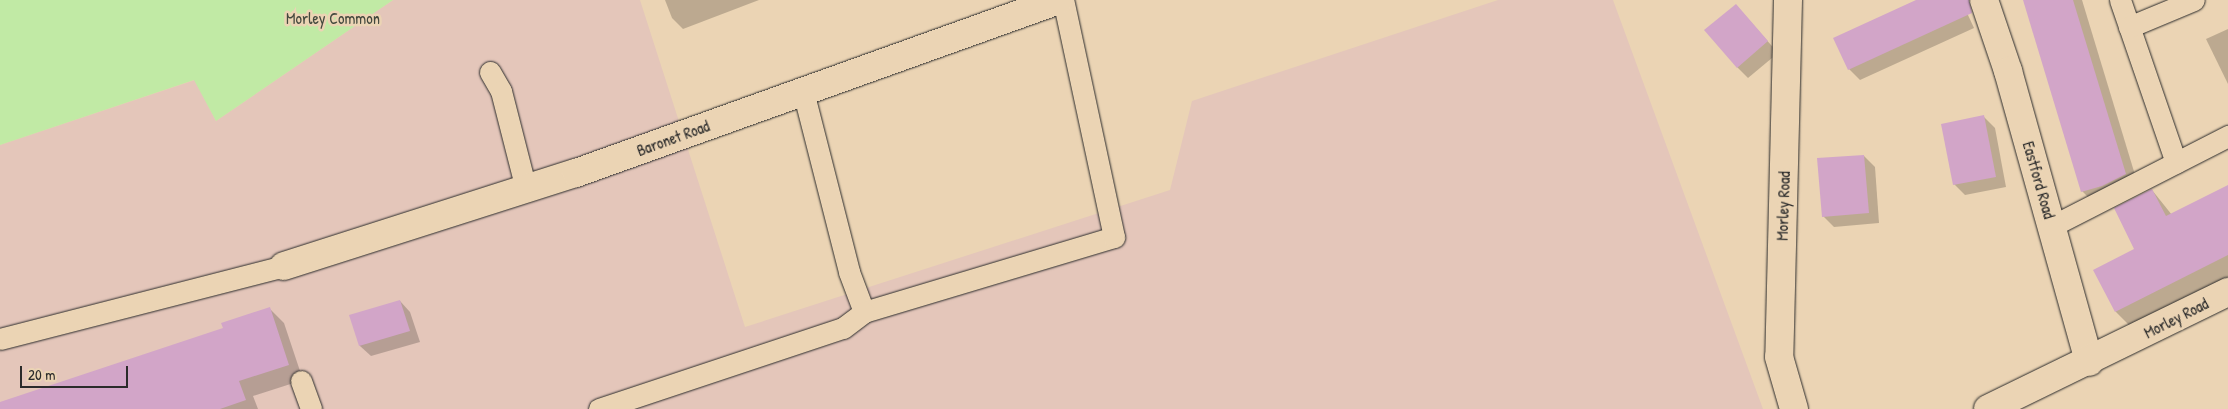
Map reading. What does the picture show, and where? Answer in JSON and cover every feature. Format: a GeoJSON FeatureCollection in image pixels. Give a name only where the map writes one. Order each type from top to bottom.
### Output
{"type":"FeatureCollection","features":[{"type":"Feature","properties":{"kind":"street","name":"Baronet Road"},"geometry":{"type":"LineString","coordinates":[[284,266],[526,189],[1061,0]]}},
{"type":"Feature","properties":{"kind":"street","name":"Morley Road"},"geometry":{"type":"LineString","coordinates":[[1788,0],[1778,357],[1794,409]]}},
{"type":"Feature","properties":{"kind":"street","name":"Eastford Road"},"geometry":{"type":"LineString","coordinates":[[1984,0],[2008,71],[2090,362]]}},
{"type":"Feature","properties":{"kind":"street","name":"Morley Road"},"geometry":{"type":"LineString","coordinates":[[1988,409],[2090,362],[2228,292]]}},
{"type":"Feature","properties":{"kind":"lane"},"geometry":{"type":"LineString","coordinates":[[599,409],[843,328],[864,312],[1114,237],[1061,0]]}},
{"type":"Feature","properties":{"kind":"lane"},"geometry":{"type":"LineString","coordinates":[[2120,0],[2176,163]]}},
{"type":"Feature","properties":{"kind":"lane"},"geometry":{"type":"LineString","coordinates":[[2129,27],[2194,0]]}},
{"type":"Feature","properties":{"kind":"lane"},"geometry":{"type":"LineString","coordinates":[[490,72],[501,91],[526,189]]}},
{"type":"Feature","properties":{"kind":"lane"},"geometry":{"type":"LineString","coordinates":[[803,91],[849,272],[864,312]]}},
{"type":"Feature","properties":{"kind":"lane"},"geometry":{"type":"LineString","coordinates":[[2052,226],[2228,136]]}},
{"type":"Feature","properties":{"kind":"lane"},"geometry":{"type":"LineString","coordinates":[[0,339],[284,266]]}},
{"type":"Feature","properties":{"kind":"lane"},"geometry":{"type":"LineString","coordinates":[[301,381],[311,409]]}},
{"type":"Feature","properties":{"kind":"shaded area"},"geometry":{"type":"Polygon","coordinates":[[[393,0],[640,0],[745,327],[1170,190],[1192,101],[1498,0],[1613,0],[1763,409],[0,409],[0,145],[195,80],[216,121],[393,0]]]}},
{"type":"Feature","properties":{"kind":"green space","name":"Morley Common"},"geometry":{"type":"Polygon","coordinates":[[[0,0],[393,0],[216,121],[194,80],[0,145],[0,0]]]}},
{"type":"Feature","properties":{"kind":"building"},"geometry":{"type":"Polygon","coordinates":[[[1916,0],[1969,0],[1972,13],[1848,70],[1833,38],[1916,0]]]}},
{"type":"Feature","properties":{"kind":"building"},"geometry":{"type":"Polygon","coordinates":[[[2023,0],[2073,0],[2126,174],[2102,186],[2081,192],[2023,0]]]}},
{"type":"Feature","properties":{"kind":"building"},"geometry":{"type":"Polygon","coordinates":[[[1736,4],[1768,41],[1737,68],[1704,30],[1736,4]]]}},
{"type":"Feature","properties":{"kind":"building"},"geometry":{"type":"Polygon","coordinates":[[[1984,115],[1996,177],[1953,185],[1941,124],[1984,115]]]}},
{"type":"Feature","properties":{"kind":"building"},"geometry":{"type":"Polygon","coordinates":[[[1864,155],[1869,213],[1822,217],[1817,158],[1864,155]]]}},
{"type":"Feature","properties":{"kind":"building"},"geometry":{"type":"Polygon","coordinates":[[[2228,185],[2228,255],[2115,312],[2093,270],[2134,249],[2114,208],[2152,189],[2166,216],[2228,185]]]}},
{"type":"Feature","properties":{"kind":"building"},"geometry":{"type":"Polygon","coordinates":[[[400,300],[410,331],[359,346],[349,315],[400,300]]]}},
{"type":"Feature","properties":{"kind":"building"},"geometry":{"type":"Polygon","coordinates":[[[270,307],[289,365],[239,381],[246,400],[220,409],[0,409],[0,402],[223,328],[221,323],[270,307]]]}}]}
